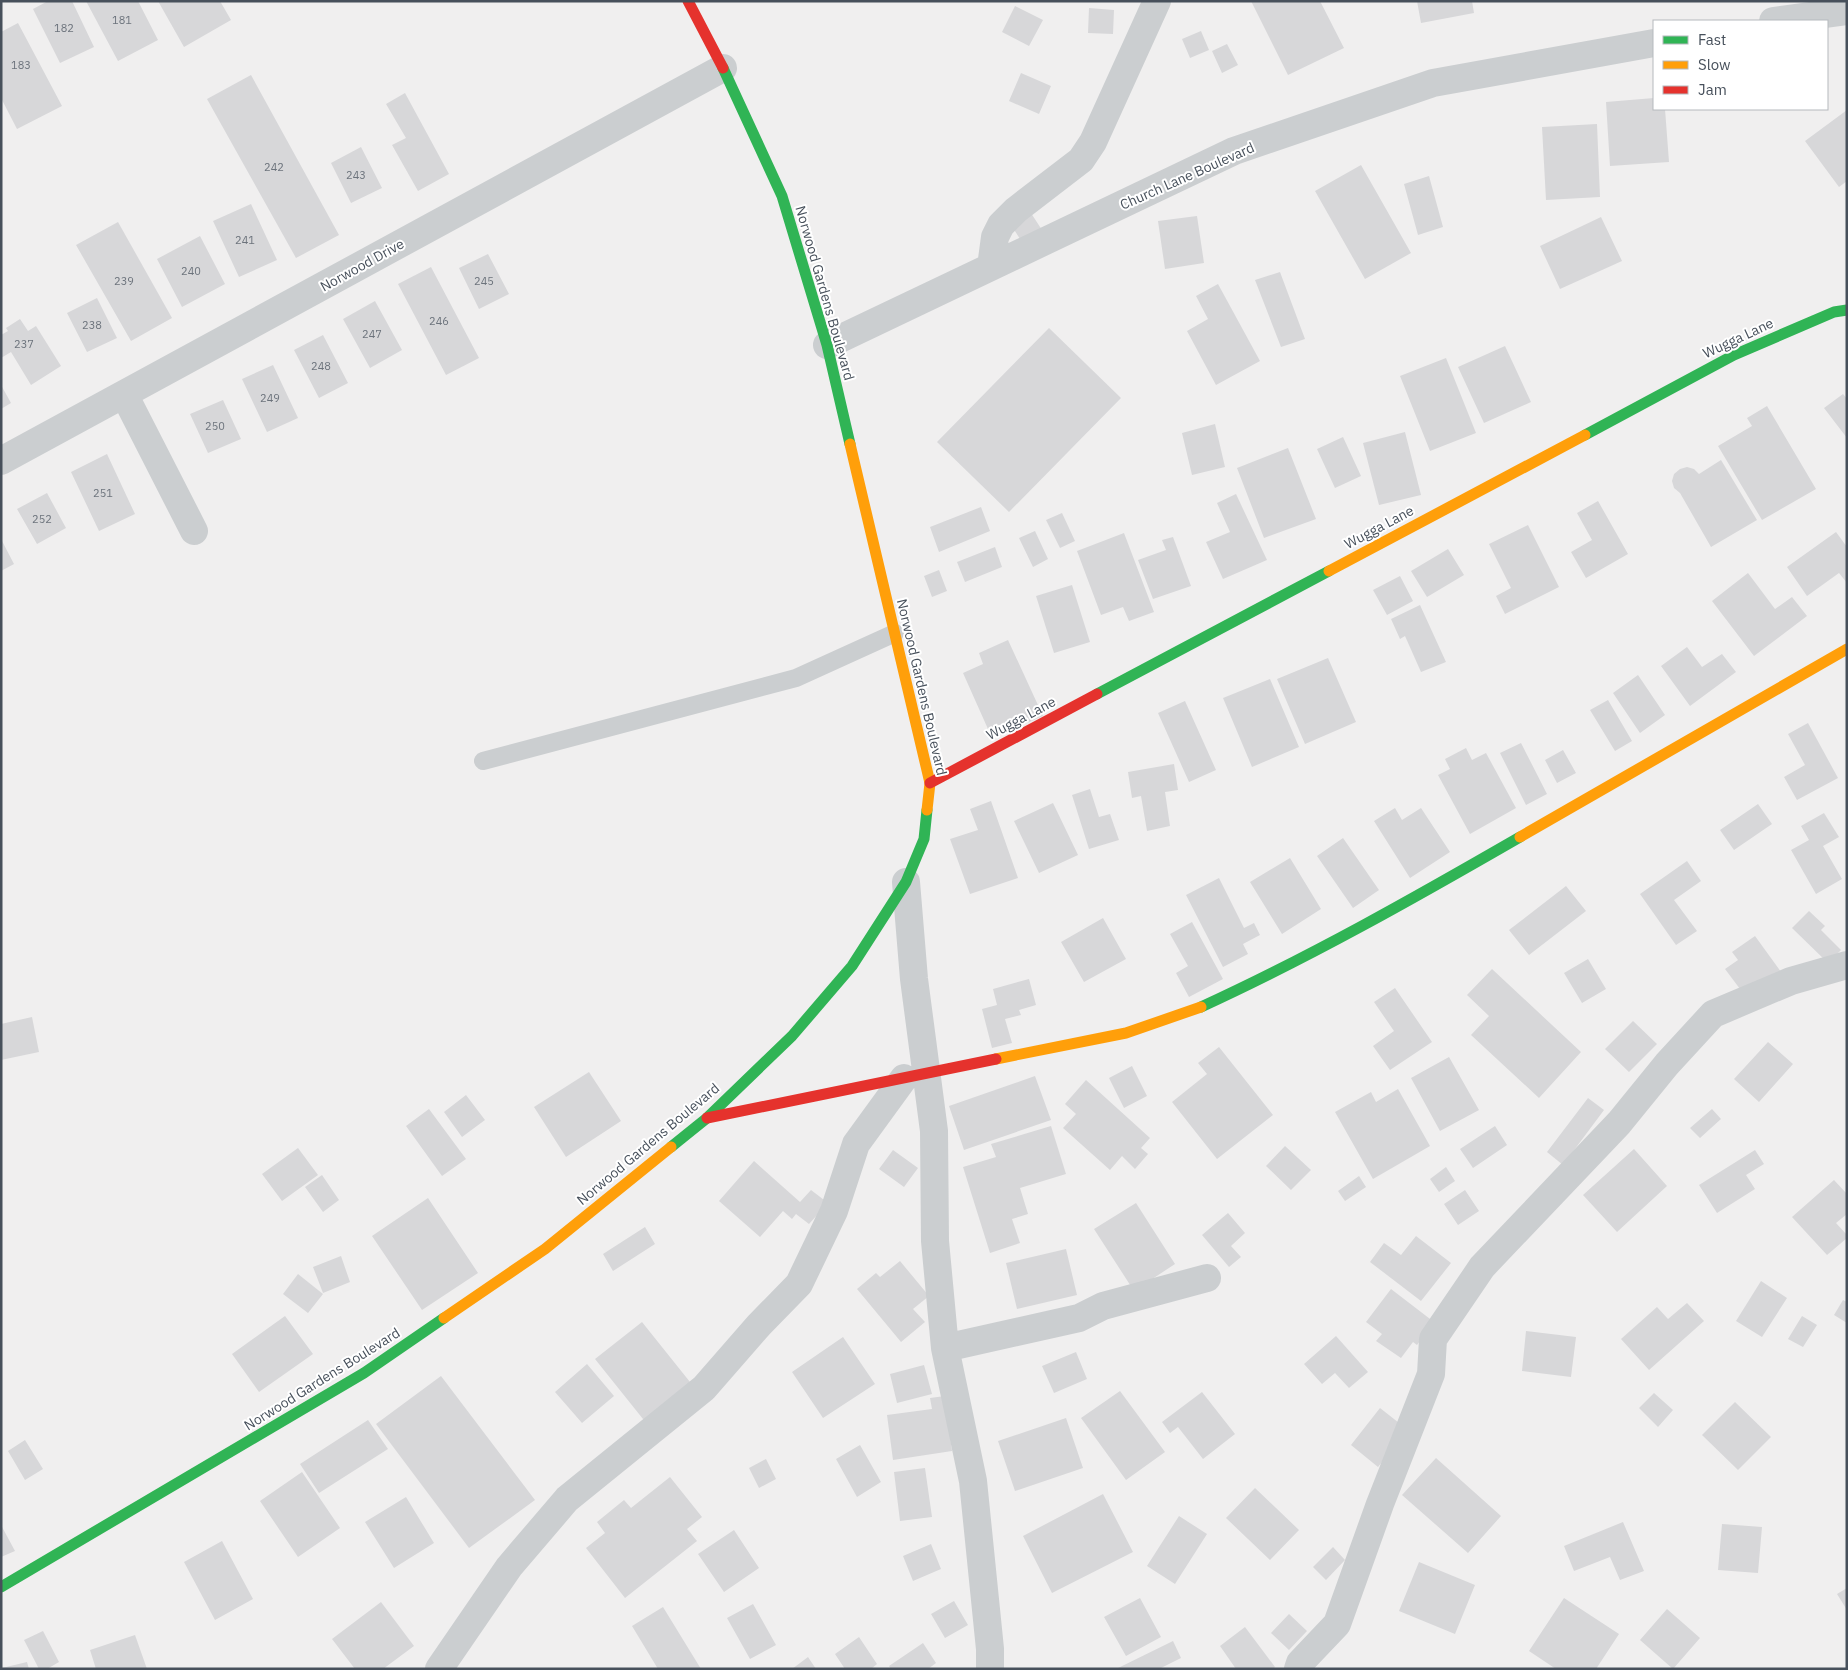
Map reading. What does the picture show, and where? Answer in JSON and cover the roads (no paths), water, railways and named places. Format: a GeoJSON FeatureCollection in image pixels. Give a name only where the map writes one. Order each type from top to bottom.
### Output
{"type":"FeatureCollection","features":[{"type":"Feature","properties":{"kind":"street","name":"Norwood Gardens Boulevard"},"geometry":{"type":"LineString","coordinates":[[1,1586],[364,1373],[546,1249],[707,1118],[792,1036],[852,966],[906,882],[924,839],[930,783],[826,345],[782,196],[723,68],[688,1]]}},
{"type":"Feature","properties":{"kind":"street"},"geometry":{"type":"LineString","coordinates":[[991,267],[994,237],[1001,225],[1016,210],[1081,160],[1093,142],[1157,1]]}},
{"type":"Feature","properties":{"kind":"street"},"geometry":{"type":"LineString","coordinates":[[1780,20],[1847,11]]}},
{"type":"Feature","properties":{"kind":"street","name":"Church Lane Boulevard"},"geometry":{"type":"LineString","coordinates":[[826,345],[1234,152],[1433,83],[1653,43]]}},
{"type":"Feature","properties":{"kind":"street","name":"Norwood Drive"},"geometry":{"type":"LineString","coordinates":[[1,461],[723,68]]}},
{"type":"Feature","properties":{"kind":"street","name":"Wugga Lane"},"geometry":{"type":"LineString","coordinates":[[930,783],[1734,355],[1834,312],[1847,310]]}},
{"type":"Feature","properties":{"kind":"street"},"geometry":{"type":"LineString","coordinates":[[124,394],[194,531]]}},
{"type":"Feature","properties":{"kind":"street"},"geometry":{"type":"LineString","coordinates":[[707,1118],[1126,1034],[1201,1007],[1240,990],[1460,872],[1847,649]]}},
{"type":"Feature","properties":{"kind":"street"},"geometry":{"type":"LineString","coordinates":[[906,882],[914,979],[915,1076],[934,1132],[935,1241],[945,1348],[973,1481],[990,1649],[990,1669]]}},
{"type":"Feature","properties":{"kind":"street"},"geometry":{"type":"LineString","coordinates":[[1298,1669],[1300,1663],[1337,1624],[1380,1504],[1431,1374],[1434,1338],[1482,1266],[1619,1123],[1713,1014],[1791,981],[1847,965]]}},
{"type":"Feature","properties":{"kind":"street"},"geometry":{"type":"LineString","coordinates":[[439,1669],[508,1567],[567,1499],[704,1388],[759,1325],[799,1284],[834,1211],[856,1144],[915,1076]]}},
{"type":"Feature","properties":{"kind":"street"},"geometry":{"type":"LineString","coordinates":[[945,1348],[1079,1318],[1103,1306],[1207,1278]]}},
{"type":"Feature","properties":{"kind":"lane"},"geometry":{"type":"LineString","coordinates":[[483,761],[796,678],[895,633]]}}]}
